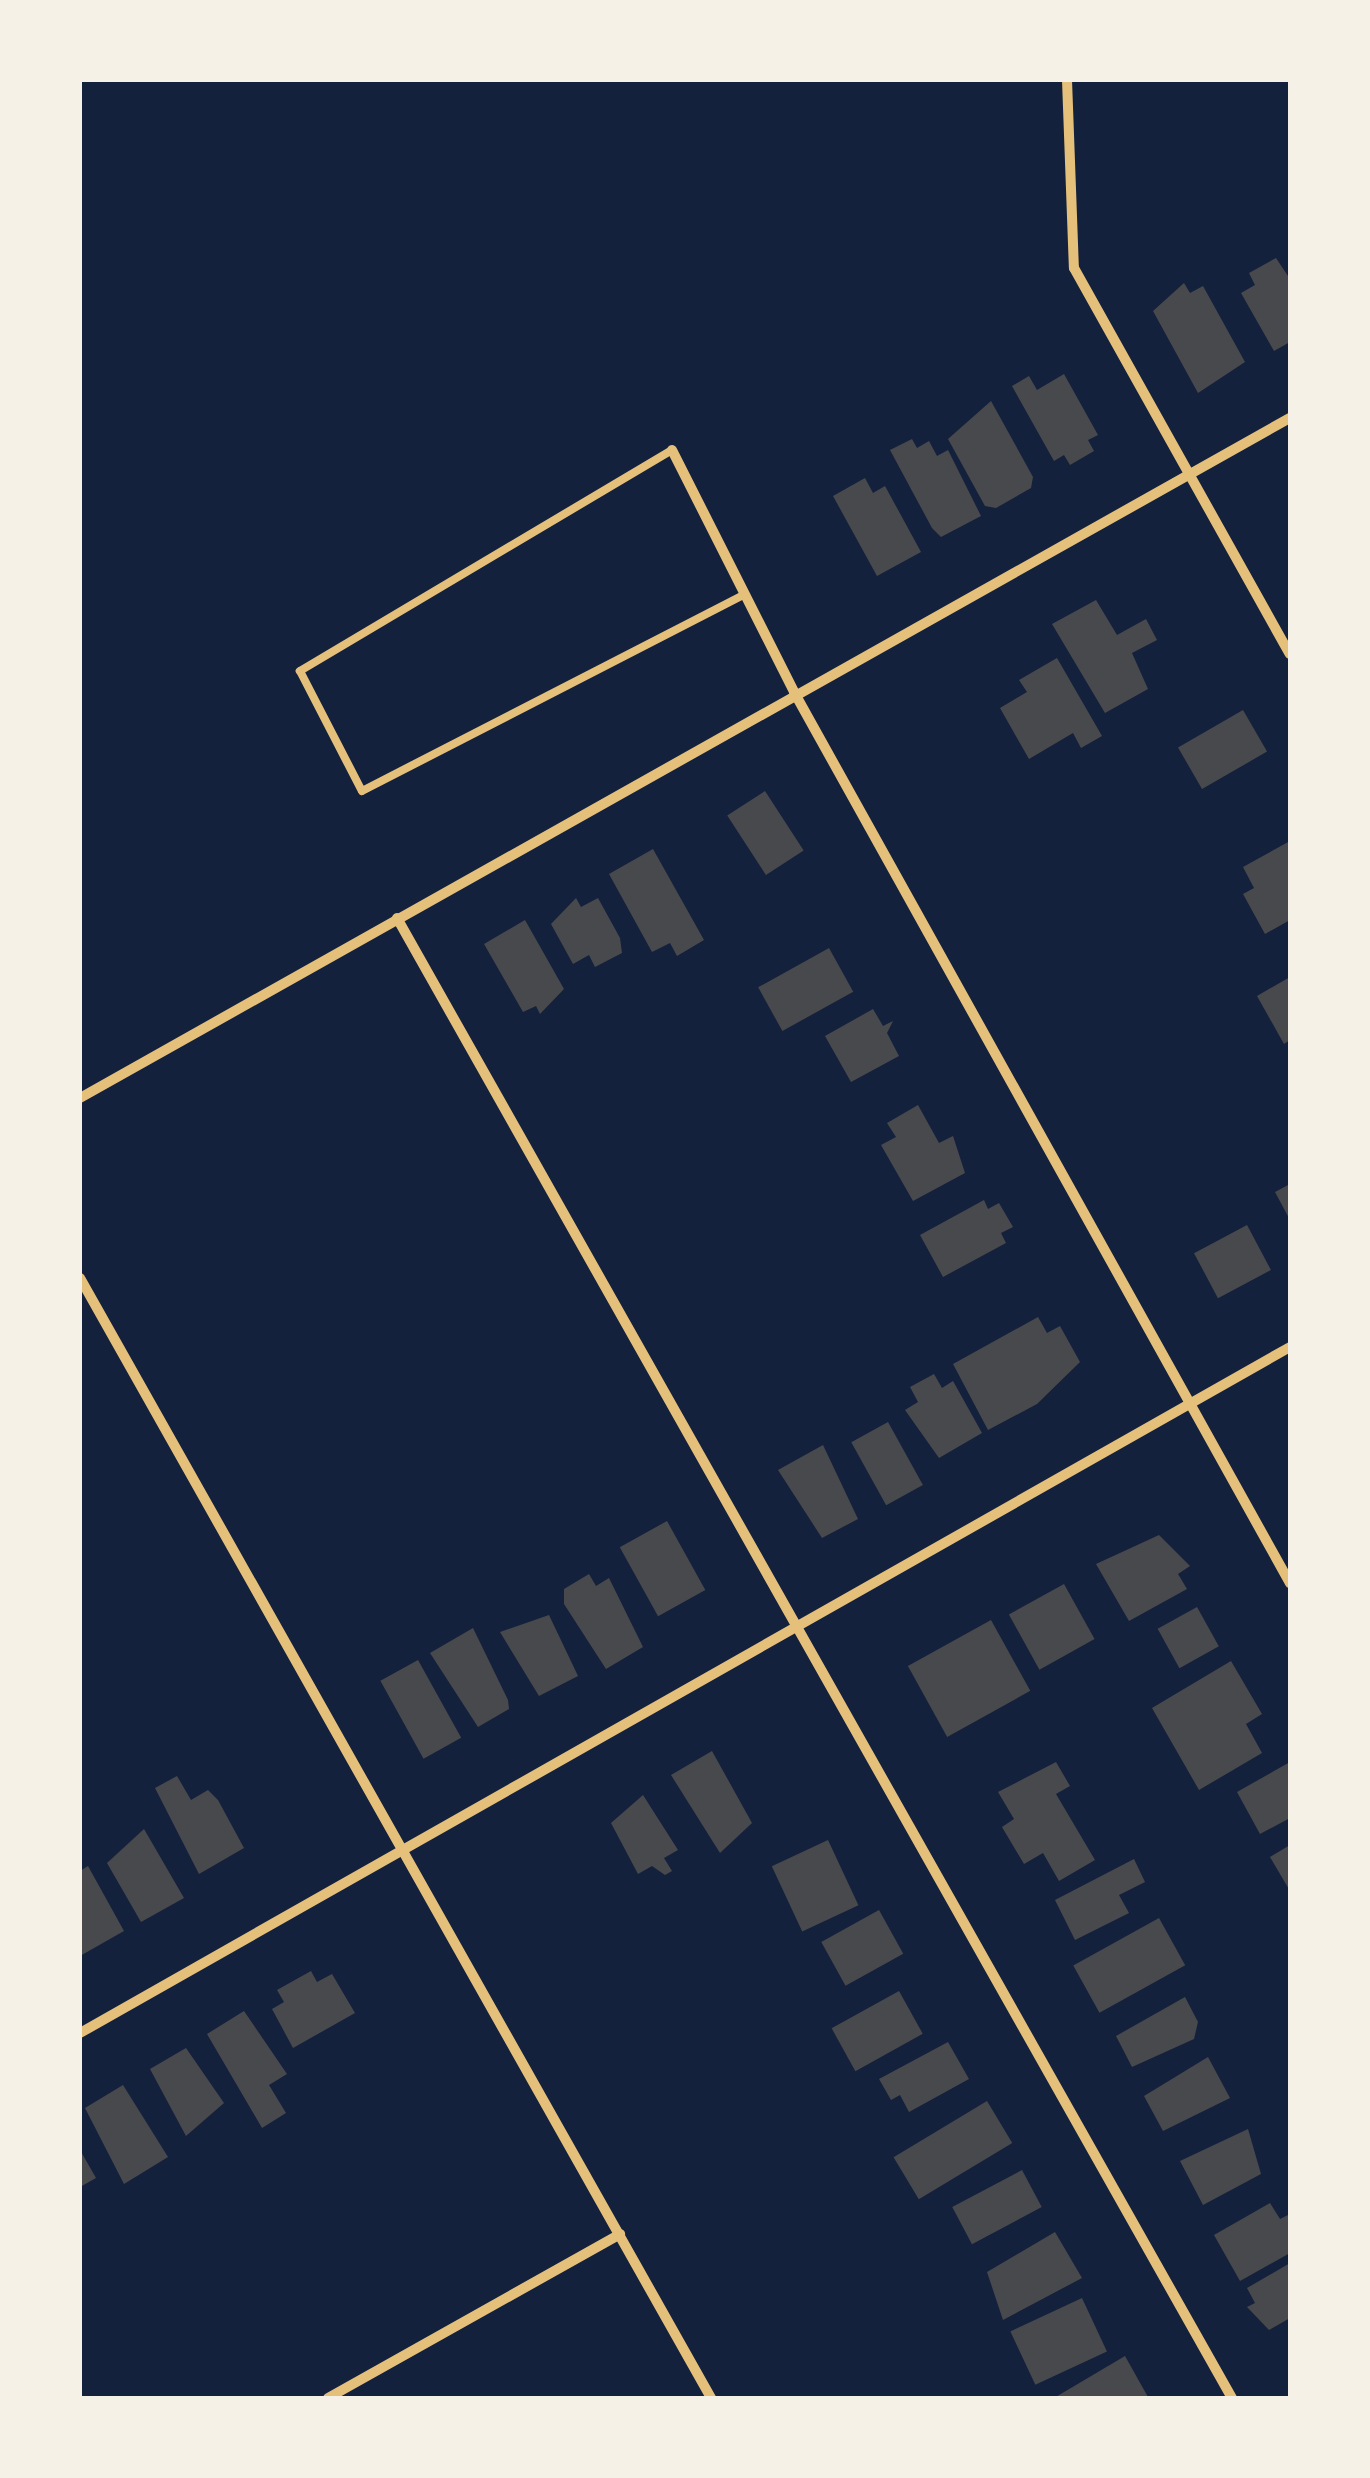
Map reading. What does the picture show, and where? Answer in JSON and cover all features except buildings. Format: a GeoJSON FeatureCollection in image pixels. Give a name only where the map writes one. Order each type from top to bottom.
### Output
{"type":"FeatureCollection","features":[{"type":"Feature","properties":{"kind":"street"},"geometry":{"type":"LineString","coordinates":[[1067,80],[1074,268],[1290,654]]}},
{"type":"Feature","properties":{"kind":"street"},"geometry":{"type":"LineString","coordinates":[[80,1098],[794,692],[1290,418]]}},
{"type":"Feature","properties":{"kind":"street"},"geometry":{"type":"LineString","coordinates":[[672,450],[794,692],[1290,1583]]}},
{"type":"Feature","properties":{"kind":"street"},"geometry":{"type":"LineString","coordinates":[[397,918],[1232,2398]]}},
{"type":"Feature","properties":{"kind":"street"},"geometry":{"type":"LineString","coordinates":[[80,1278],[711,2398]]}},
{"type":"Feature","properties":{"kind":"street"},"geometry":{"type":"LineString","coordinates":[[80,2033],[1290,1347]]}},
{"type":"Feature","properties":{"kind":"street"},"geometry":{"type":"LineString","coordinates":[[328,2398],[620,2234]]}},
{"type":"Feature","properties":{"kind":"lane"},"geometry":{"type":"LineString","coordinates":[[672,450],[300,671],[362,790],[745,594]]}}]}
